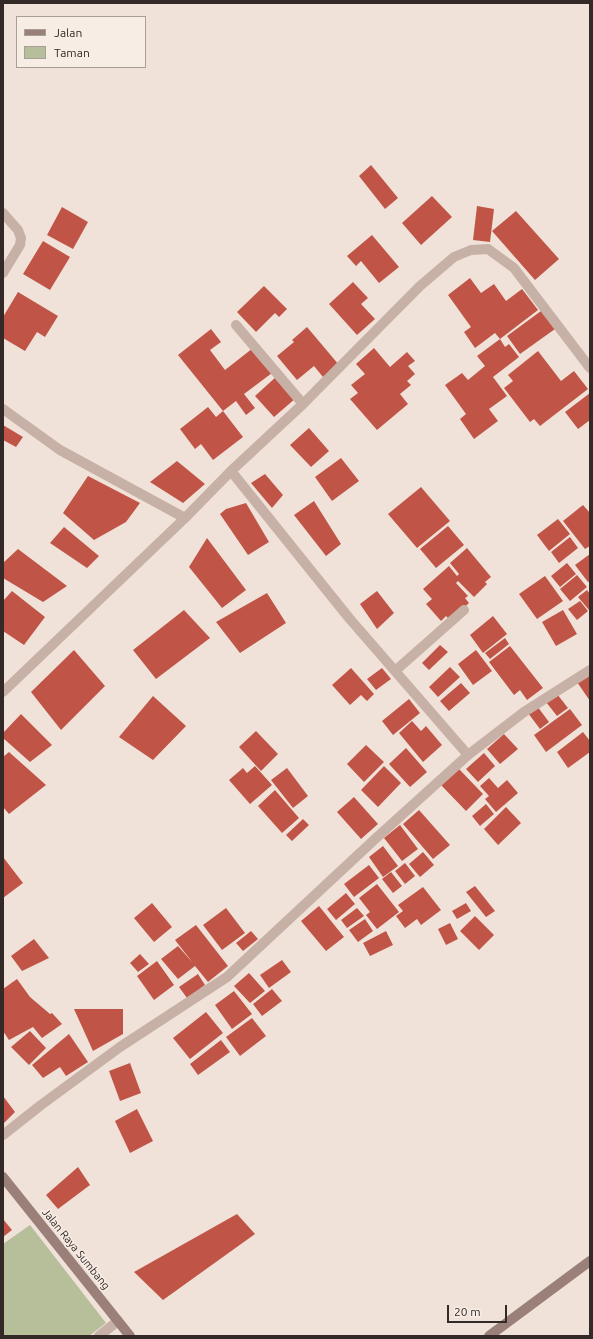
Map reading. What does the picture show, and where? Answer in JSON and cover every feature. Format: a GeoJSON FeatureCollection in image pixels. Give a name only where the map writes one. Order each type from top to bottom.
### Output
{"type":"FeatureCollection","features":[{"type":"Feature","properties":{"kind":"street"},"geometry":{"type":"LineString","coordinates":[[3,213],[18,230],[21,238],[20,245],[3,273]]}},
{"type":"Feature","properties":{"kind":"street"},"geometry":{"type":"LineString","coordinates":[[3,692],[303,404],[420,286],[454,258],[471,250],[488,249],[514,268],[590,368]]}},
{"type":"Feature","properties":{"kind":"street"},"geometry":{"type":"LineString","coordinates":[[236,325],[303,404]]}},
{"type":"Feature","properties":{"kind":"street"},"geometry":{"type":"LineString","coordinates":[[3,409],[60,450],[185,518]]}},
{"type":"Feature","properties":{"kind":"street"},"geometry":{"type":"LineString","coordinates":[[231,472],[349,618],[468,755]]}},
{"type":"Feature","properties":{"kind":"street"},"geometry":{"type":"LineString","coordinates":[[395,671],[464,610]]}},
{"type":"Feature","properties":{"kind":"street"},"geometry":{"type":"LineString","coordinates":[[3,1135],[120,1046],[227,977],[468,755],[524,712],[590,670]]}},
{"type":"Feature","properties":{"kind":"street","name":"Jalan Raya Sumbang"},"geometry":{"type":"LineString","coordinates":[[3,1177],[130,1336]]}},
{"type":"Feature","properties":{"kind":"street"},"geometry":{"type":"LineString","coordinates":[[489,1336],[590,1261]]}},
{"type":"Feature","properties":{"kind":"street"},"geometry":{"type":"LineString","coordinates":[[99,1336],[118,1321]]}},
{"type":"Feature","properties":{"kind":"green space"},"geometry":{"type":"Polygon","coordinates":[[[30,1225],[106,1323],[89,1336],[3,1336],[3,1244],[30,1225]]]}},
{"type":"Feature","properties":{"kind":"building"},"geometry":{"type":"Polygon","coordinates":[[[371,165],[398,198],[385,209],[359,176],[371,165]]]}},
{"type":"Feature","properties":{"kind":"building"},"geometry":{"type":"Polygon","coordinates":[[[432,196],[452,217],[421,245],[402,223],[432,196]]]}},
{"type":"Feature","properties":{"kind":"building"},"geometry":{"type":"Polygon","coordinates":[[[477,206],[494,209],[490,242],[473,240],[477,206]]]}},
{"type":"Feature","properties":{"kind":"building"},"geometry":{"type":"Polygon","coordinates":[[[62,207],[88,222],[73,249],[47,235],[62,207]]]}},
{"type":"Feature","properties":{"kind":"building"},"geometry":{"type":"Polygon","coordinates":[[[516,211],[559,259],[535,280],[492,231],[516,211]]]}},
{"type":"Feature","properties":{"kind":"building"},"geometry":{"type":"Polygon","coordinates":[[[372,235],[399,267],[379,283],[361,261],[356,266],[347,256],[372,235]]]}},
{"type":"Feature","properties":{"kind":"building"},"geometry":{"type":"Polygon","coordinates":[[[43,241],[70,257],[50,290],[23,274],[43,241]]]}},
{"type":"Feature","properties":{"kind":"building"},"geometry":{"type":"Polygon","coordinates":[[[470,278],[481,293],[494,284],[506,301],[522,289],[538,310],[500,339],[495,333],[475,348],[464,332],[471,327],[448,295],[470,278]]]}},
{"type":"Feature","properties":{"kind":"building"},"geometry":{"type":"Polygon","coordinates":[[[353,282],[368,298],[361,304],[375,319],[357,335],[329,304],[353,282]]]}},
{"type":"Feature","properties":{"kind":"building"},"geometry":{"type":"Polygon","coordinates":[[[264,286],[287,309],[279,317],[275,313],[256,332],[237,312],[264,286]]]}},
{"type":"Feature","properties":{"kind":"building"},"geometry":{"type":"Polygon","coordinates":[[[18,292],[58,316],[45,337],[37,332],[25,351],[3,338],[3,317],[18,292]]]}},
{"type":"Feature","properties":{"kind":"building"},"geometry":{"type":"Polygon","coordinates":[[[541,311],[555,329],[520,354],[507,336],[541,311]]]}},
{"type":"Feature","properties":{"kind":"building"},"geometry":{"type":"Polygon","coordinates":[[[307,327],[339,365],[323,377],[314,366],[297,380],[277,356],[294,342],[292,340],[307,327]]]}},
{"type":"Feature","properties":{"kind":"building"},"geometry":{"type":"Polygon","coordinates":[[[211,329],[221,342],[210,350],[225,370],[253,348],[272,373],[244,394],[255,408],[246,415],[236,401],[223,411],[178,355],[211,329]]]}},
{"type":"Feature","properties":{"kind":"building"},"geometry":{"type":"Polygon","coordinates":[[[500,339],[505,347],[509,344],[519,357],[493,377],[507,396],[489,409],[498,421],[474,439],[460,419],[466,414],[445,385],[462,373],[468,380],[485,366],[477,356],[500,339]]]}},
{"type":"Feature","properties":{"kind":"building"},"geometry":{"type":"Polygon","coordinates":[[[374,348],[390,367],[407,352],[415,361],[408,366],[415,374],[407,381],[411,385],[400,394],[408,404],[377,430],[350,399],[358,393],[351,385],[365,374],[356,364],[374,348]]]}},
{"type":"Feature","properties":{"kind":"building"},"geometry":{"type":"Polygon","coordinates":[[[538,351],[561,381],[574,371],[588,389],[540,426],[534,419],[530,422],[504,388],[513,381],[508,375],[538,351]]]}},
{"type":"Feature","properties":{"kind":"building"},"geometry":{"type":"Polygon","coordinates":[[[277,376],[296,398],[274,417],[255,396],[277,376]]]}},
{"type":"Feature","properties":{"kind":"building"},"geometry":{"type":"Polygon","coordinates":[[[590,393],[590,420],[578,429],[565,412],[590,393]]]}},
{"type":"Feature","properties":{"kind":"building"},"geometry":{"type":"Polygon","coordinates":[[[208,407],[216,417],[223,411],[243,437],[213,460],[201,444],[195,449],[180,429],[208,407]]]}},
{"type":"Feature","properties":{"kind":"building"},"geometry":{"type":"Polygon","coordinates":[[[3,425],[23,437],[16,447],[3,440],[3,425]]]}},
{"type":"Feature","properties":{"kind":"building"},"geometry":{"type":"Polygon","coordinates":[[[309,428],[329,451],[311,467],[290,445],[309,428]]]}},
{"type":"Feature","properties":{"kind":"building"},"geometry":{"type":"Polygon","coordinates":[[[341,458],[359,481],[332,501],[315,477],[341,458]]]}},
{"type":"Feature","properties":{"kind":"building"},"geometry":{"type":"Polygon","coordinates":[[[177,461],[205,484],[183,503],[150,482],[177,461]]]}},
{"type":"Feature","properties":{"kind":"building"},"geometry":{"type":"Polygon","coordinates":[[[265,474],[283,495],[272,508],[251,483],[265,474]]]}},
{"type":"Feature","properties":{"kind":"building"},"geometry":{"type":"Polygon","coordinates":[[[88,476],[140,503],[126,522],[94,540],[63,513],[88,476]]]}},
{"type":"Feature","properties":{"kind":"building"},"geometry":{"type":"Polygon","coordinates":[[[421,487],[450,521],[417,548],[388,514],[421,487]]]}},
{"type":"Feature","properties":{"kind":"building"},"geometry":{"type":"Polygon","coordinates":[[[314,501],[341,544],[326,556],[294,515],[314,501]]]}},
{"type":"Feature","properties":{"kind":"building"},"geometry":{"type":"Polygon","coordinates":[[[246,503],[269,542],[248,555],[220,514],[226,509],[246,503]]]}},
{"type":"Feature","properties":{"kind":"building"},"geometry":{"type":"Polygon","coordinates":[[[583,505],[590,513],[590,546],[585,549],[563,521],[583,505]]]}},
{"type":"Feature","properties":{"kind":"building"},"geometry":{"type":"Polygon","coordinates":[[[558,519],[570,534],[549,551],[537,535],[558,519]]]}},
{"type":"Feature","properties":{"kind":"building"},"geometry":{"type":"Polygon","coordinates":[[[448,526],[464,545],[436,568],[420,549],[448,526]]]}},
{"type":"Feature","properties":{"kind":"building"},"geometry":{"type":"Polygon","coordinates":[[[64,527],[99,556],[87,568],[50,543],[64,527]]]}},
{"type":"Feature","properties":{"kind":"building"},"geometry":{"type":"Polygon","coordinates":[[[570,537],[578,548],[559,563],[551,552],[570,537]]]}},
{"type":"Feature","properties":{"kind":"building"},"geometry":{"type":"Polygon","coordinates":[[[207,538],[246,590],[222,608],[189,567],[207,538]]]}},
{"type":"Feature","properties":{"kind":"building"},"geometry":{"type":"Polygon","coordinates":[[[467,548],[491,577],[485,582],[487,584],[474,597],[458,581],[456,583],[468,596],[465,598],[469,603],[450,620],[446,616],[441,621],[426,604],[432,599],[423,589],[449,566],[457,576],[459,574],[450,563],[467,548]]]}},
{"type":"Feature","properties":{"kind":"building"},"geometry":{"type":"Polygon","coordinates":[[[18,549],[67,586],[43,602],[3,578],[3,563],[18,549]]]}},
{"type":"Feature","properties":{"kind":"building"},"geometry":{"type":"Polygon","coordinates":[[[590,554],[590,581],[588,582],[575,565],[590,554]]]}},
{"type":"Feature","properties":{"kind":"building"},"geometry":{"type":"Polygon","coordinates":[[[567,563],[576,574],[560,587],[551,576],[567,563]]]}},
{"type":"Feature","properties":{"kind":"building"},"geometry":{"type":"Polygon","coordinates":[[[577,575],[587,587],[570,601],[560,589],[577,575]]]}},
{"type":"Feature","properties":{"kind":"building"},"geometry":{"type":"Polygon","coordinates":[[[545,576],[563,601],[537,619],[519,594],[545,576]]]}},
{"type":"Feature","properties":{"kind":"building"},"geometry":{"type":"Polygon","coordinates":[[[587,590],[590,594],[589,610],[578,597],[587,590]]]}},
{"type":"Feature","properties":{"kind":"building"},"geometry":{"type":"Polygon","coordinates":[[[12,591],[45,617],[24,645],[3,631],[3,601],[12,591]]]}},
{"type":"Feature","properties":{"kind":"building"},"geometry":{"type":"Polygon","coordinates":[[[377,591],[394,613],[377,629],[360,604],[377,591]]]}},
{"type":"Feature","properties":{"kind":"building"},"geometry":{"type":"Polygon","coordinates":[[[267,593],[286,623],[240,653],[216,622],[267,593]]]}},
{"type":"Feature","properties":{"kind":"building"},"geometry":{"type":"Polygon","coordinates":[[[580,601],[588,611],[577,620],[568,609],[580,601]]]}},
{"type":"Feature","properties":{"kind":"building"},"geometry":{"type":"Polygon","coordinates":[[[184,610],[210,638],[156,679],[133,650],[184,610]]]}},
{"type":"Feature","properties":{"kind":"building"},"geometry":{"type":"Polygon","coordinates":[[[563,610],[577,634],[556,646],[542,622],[563,610]]]}},
{"type":"Feature","properties":{"kind":"building"},"geometry":{"type":"Polygon","coordinates":[[[493,616],[507,634],[483,653],[470,635],[493,616]]]}},
{"type":"Feature","properties":{"kind":"building"},"geometry":{"type":"Polygon","coordinates":[[[505,638],[509,644],[490,659],[485,653],[505,638]]]}},
{"type":"Feature","properties":{"kind":"building"},"geometry":{"type":"Polygon","coordinates":[[[440,645],[448,652],[429,670],[422,663],[440,645]]]}},
{"type":"Feature","properties":{"kind":"building"},"geometry":{"type":"Polygon","coordinates":[[[510,646],[543,688],[527,700],[520,690],[514,695],[489,662],[510,646]]]}},
{"type":"Feature","properties":{"kind":"building"},"geometry":{"type":"Polygon","coordinates":[[[74,650],[105,686],[61,730],[31,692],[74,650]]]}},
{"type":"Feature","properties":{"kind":"building"},"geometry":{"type":"Polygon","coordinates":[[[476,650],[492,671],[473,685],[458,664],[476,650]]]}},
{"type":"Feature","properties":{"kind":"building"},"geometry":{"type":"Polygon","coordinates":[[[450,667],[460,677],[438,697],[429,687],[450,667]]]}},
{"type":"Feature","properties":{"kind":"building"},"geometry":{"type":"Polygon","coordinates":[[[351,668],[374,694],[367,701],[361,695],[350,705],[332,685],[351,668]]]}},
{"type":"Feature","properties":{"kind":"building"},"geometry":{"type":"Polygon","coordinates":[[[382,668],[391,679],[376,690],[367,679],[382,668]]]}},
{"type":"Feature","properties":{"kind":"building"},"geometry":{"type":"Polygon","coordinates":[[[590,673],[590,701],[577,682],[590,673]]]}},
{"type":"Feature","properties":{"kind":"building"},"geometry":{"type":"Polygon","coordinates":[[[461,683],[470,693],[449,711],[440,701],[461,683]]]}},
{"type":"Feature","properties":{"kind":"building"},"geometry":{"type":"Polygon","coordinates":[[[557,694],[568,708],[557,716],[546,702],[557,694]]]}},
{"type":"Feature","properties":{"kind":"building"},"geometry":{"type":"Polygon","coordinates":[[[153,696],[186,726],[153,760],[119,737],[153,696]]]}},
{"type":"Feature","properties":{"kind":"building"},"geometry":{"type":"Polygon","coordinates":[[[409,699],[420,713],[393,735],[382,721],[409,699]]]}},
{"type":"Feature","properties":{"kind":"building"},"geometry":{"type":"Polygon","coordinates":[[[537,706],[549,722],[540,729],[528,713],[537,706]]]}},
{"type":"Feature","properties":{"kind":"building"},"geometry":{"type":"Polygon","coordinates":[[[570,709],[582,725],[546,752],[534,735],[570,709]]]}},
{"type":"Feature","properties":{"kind":"building"},"geometry":{"type":"Polygon","coordinates":[[[21,714],[52,745],[30,762],[3,738],[3,733],[21,714]]]}},
{"type":"Feature","properties":{"kind":"building"},"geometry":{"type":"Polygon","coordinates":[[[412,721],[421,731],[426,726],[442,745],[423,762],[399,733],[412,721]]]}},
{"type":"Feature","properties":{"kind":"building"},"geometry":{"type":"Polygon","coordinates":[[[256,731],[278,754],[261,771],[239,747],[256,731]]]}},
{"type":"Feature","properties":{"kind":"building"},"geometry":{"type":"Polygon","coordinates":[[[583,732],[590,741],[590,752],[568,768],[557,752],[583,732]]]}},
{"type":"Feature","properties":{"kind":"building"},"geometry":{"type":"Polygon","coordinates":[[[504,734],[518,749],[500,764],[487,749],[504,734]]]}},
{"type":"Feature","properties":{"kind":"building"},"geometry":{"type":"Polygon","coordinates":[[[366,745],[384,762],[364,782],[347,764],[366,745]]]}},
{"type":"Feature","properties":{"kind":"building"},"geometry":{"type":"Polygon","coordinates":[[[406,748],[427,772],[410,787],[389,764],[406,748]]]}},
{"type":"Feature","properties":{"kind":"building"},"geometry":{"type":"Polygon","coordinates":[[[9,752],[46,785],[9,814],[3,807],[3,757],[9,752]]]}},
{"type":"Feature","properties":{"kind":"building"},"geometry":{"type":"Polygon","coordinates":[[[484,753],[495,766],[478,782],[466,769],[484,753]]]}},
{"type":"Feature","properties":{"kind":"building"},"geometry":{"type":"Polygon","coordinates":[[[255,766],[272,785],[250,804],[229,780],[243,768],[247,773],[255,766]]]}},
{"type":"Feature","properties":{"kind":"building"},"geometry":{"type":"Polygon","coordinates":[[[384,766],[401,783],[378,807],[361,790],[384,766]]]}},
{"type":"Feature","properties":{"kind":"building"},"geometry":{"type":"Polygon","coordinates":[[[287,768],[308,796],[293,808],[271,780],[287,768]]]}},
{"type":"Feature","properties":{"kind":"building"},"geometry":{"type":"Polygon","coordinates":[[[459,769],[483,794],[466,811],[441,785],[459,769]]]}},
{"type":"Feature","properties":{"kind":"building"},"geometry":{"type":"Polygon","coordinates":[[[489,778],[498,788],[507,780],[518,793],[496,812],[485,799],[489,796],[480,786],[489,778]]]}},
{"type":"Feature","properties":{"kind":"building"},"geometry":{"type":"Polygon","coordinates":[[[275,790],[299,818],[282,833],[258,806],[275,790]]]}},
{"type":"Feature","properties":{"kind":"building"},"geometry":{"type":"Polygon","coordinates":[[[354,797],[378,824],[361,839],[337,812],[354,797]]]}},
{"type":"Feature","properties":{"kind":"building"},"geometry":{"type":"Polygon","coordinates":[[[486,804],[494,814],[480,826],[472,816],[486,804]]]}},
{"type":"Feature","properties":{"kind":"building"},"geometry":{"type":"Polygon","coordinates":[[[506,807],[521,823],[498,845],[484,829],[506,807]]]}},
{"type":"Feature","properties":{"kind":"building"},"geometry":{"type":"Polygon","coordinates":[[[419,810],[450,845],[433,859],[403,824],[419,810]]]}},
{"type":"Feature","properties":{"kind":"building"},"geometry":{"type":"Polygon","coordinates":[[[303,819],[309,825],[292,841],[286,835],[303,819]]]}},
{"type":"Feature","properties":{"kind":"building"},"geometry":{"type":"Polygon","coordinates":[[[400,825],[418,849],[402,861],[384,838],[400,825]]]}},
{"type":"Feature","properties":{"kind":"building"},"geometry":{"type":"Polygon","coordinates":[[[383,846],[398,866],[383,877],[369,857],[383,846]]]}},
{"type":"Feature","properties":{"kind":"building"},"geometry":{"type":"Polygon","coordinates":[[[423,852],[434,865],[420,877],[409,864],[423,852]]]}},
{"type":"Feature","properties":{"kind":"building"},"geometry":{"type":"Polygon","coordinates":[[[3,857],[23,883],[3,898],[3,857]]]}},
{"type":"Feature","properties":{"kind":"building"},"geometry":{"type":"Polygon","coordinates":[[[405,863],[415,876],[405,884],[395,871],[405,863]]]}},
{"type":"Feature","properties":{"kind":"building"},"geometry":{"type":"Polygon","coordinates":[[[369,865],[379,878],[354,897],[344,884],[369,865]]]}},
{"type":"Feature","properties":{"kind":"building"},"geometry":{"type":"Polygon","coordinates":[[[391,872],[402,886],[393,893],[382,879],[391,872]]]}},
{"type":"Feature","properties":{"kind":"building"},"geometry":{"type":"Polygon","coordinates":[[[377,884],[399,912],[377,929],[366,915],[370,912],[359,898],[377,884]]]}},
{"type":"Feature","properties":{"kind":"building"},"geometry":{"type":"Polygon","coordinates":[[[475,886],[495,911],[486,917],[466,892],[475,886]]]}},
{"type":"Feature","properties":{"kind":"building"},"geometry":{"type":"Polygon","coordinates":[[[423,887],[441,910],[421,925],[417,919],[405,928],[396,916],[403,911],[398,905],[423,887]]]}},
{"type":"Feature","properties":{"kind":"building"},"geometry":{"type":"Polygon","coordinates":[[[346,893],[355,904],[336,920],[327,909],[346,893]]]}},
{"type":"Feature","properties":{"kind":"building"},"geometry":{"type":"Polygon","coordinates":[[[152,903],[172,927],[154,942],[134,918],[152,903]]]}},
{"type":"Feature","properties":{"kind":"building"},"geometry":{"type":"Polygon","coordinates":[[[466,903],[471,911],[457,919],[452,911],[466,903]]]}},
{"type":"Feature","properties":{"kind":"building"},"geometry":{"type":"Polygon","coordinates":[[[319,906],[344,937],[326,951],[301,921],[319,906]]]}},
{"type":"Feature","properties":{"kind":"building"},"geometry":{"type":"Polygon","coordinates":[[[226,908],[245,933],[222,950],[203,925],[226,908]]]}},
{"type":"Feature","properties":{"kind":"building"},"geometry":{"type":"Polygon","coordinates":[[[357,908],[364,916],[347,928],[341,920],[357,908]]]}},
{"type":"Feature","properties":{"kind":"building"},"geometry":{"type":"Polygon","coordinates":[[[475,916],[494,935],[479,950],[460,931],[475,916]]]}},
{"type":"Feature","properties":{"kind":"building"},"geometry":{"type":"Polygon","coordinates":[[[365,919],[373,931],[358,942],[349,930],[365,919]]]}},
{"type":"Feature","properties":{"kind":"building"},"geometry":{"type":"Polygon","coordinates":[[[450,923],[458,939],[446,945],[438,929],[450,923]]]}},
{"type":"Feature","properties":{"kind":"building"},"geometry":{"type":"Polygon","coordinates":[[[196,925],[228,966],[208,982],[195,966],[178,979],[161,959],[178,946],[193,963],[175,940],[196,925]]]}},
{"type":"Feature","properties":{"kind":"building"},"geometry":{"type":"Polygon","coordinates":[[[251,931],[258,939],[243,951],[236,943],[251,931]]]}},
{"type":"Feature","properties":{"kind":"building"},"geometry":{"type":"Polygon","coordinates":[[[386,931],[393,945],[370,956],[363,943],[386,931]]]}},
{"type":"Feature","properties":{"kind":"building"},"geometry":{"type":"Polygon","coordinates":[[[34,939],[49,958],[22,971],[11,956],[34,939]]]}},
{"type":"Feature","properties":{"kind":"building"},"geometry":{"type":"Polygon","coordinates":[[[140,954],[149,964],[138,972],[130,963],[140,954]]]}},
{"type":"Feature","properties":{"kind":"building"},"geometry":{"type":"Polygon","coordinates":[[[282,960],[291,972],[269,988],[260,975],[282,960]]]}},
{"type":"Feature","properties":{"kind":"building"},"geometry":{"type":"Polygon","coordinates":[[[157,961],[174,985],[154,1000],[137,976],[157,961]]]}},
{"type":"Feature","properties":{"kind":"building"},"geometry":{"type":"Polygon","coordinates":[[[249,973],[265,991],[250,1003],[234,986],[249,973]]]}},
{"type":"Feature","properties":{"kind":"building"},"geometry":{"type":"Polygon","coordinates":[[[198,974],[205,985],[187,998],[179,987],[198,974]]]}},
{"type":"Feature","properties":{"kind":"building"},"geometry":{"type":"Polygon","coordinates":[[[17,979],[30,997],[50,1014],[52,1013],[62,1024],[42,1038],[33,1027],[9,1040],[3,1031],[3,989],[17,979]]]}},
{"type":"Feature","properties":{"kind":"building"},"geometry":{"type":"Polygon","coordinates":[[[272,989],[282,1001],[262,1016],[253,1004],[272,989]]]}},
{"type":"Feature","properties":{"kind":"building"},"geometry":{"type":"Polygon","coordinates":[[[234,991],[252,1014],[232,1029],[215,1005],[234,991]]]}},
{"type":"Feature","properties":{"kind":"building"},"geometry":{"type":"Polygon","coordinates":[[[74,1009],[123,1009],[123,1034],[93,1051],[74,1009]]]}},
{"type":"Feature","properties":{"kind":"building"},"geometry":{"type":"Polygon","coordinates":[[[206,1012],[223,1033],[190,1059],[173,1038],[206,1012]]]}},
{"type":"Feature","properties":{"kind":"building"},"geometry":{"type":"Polygon","coordinates":[[[252,1018],[266,1036],[240,1056],[226,1037],[252,1018]]]}},
{"type":"Feature","properties":{"kind":"building"},"geometry":{"type":"Polygon","coordinates":[[[30,1031],[46,1048],[29,1065],[11,1047],[30,1031]]]}},
{"type":"Feature","properties":{"kind":"building"},"geometry":{"type":"Polygon","coordinates":[[[69,1034],[88,1062],[66,1076],[60,1067],[43,1078],[32,1065],[69,1034]]]}},
{"type":"Feature","properties":{"kind":"building"},"geometry":{"type":"Polygon","coordinates":[[[221,1040],[230,1052],[198,1075],[190,1064],[221,1040]]]}},
{"type":"Feature","properties":{"kind":"building"},"geometry":{"type":"Polygon","coordinates":[[[130,1063],[141,1093],[120,1101],[109,1071],[130,1063]]]}},
{"type":"Feature","properties":{"kind":"building"},"geometry":{"type":"Polygon","coordinates":[[[3,1096],[15,1112],[3,1124],[3,1096]]]}},
{"type":"Feature","properties":{"kind":"building"},"geometry":{"type":"Polygon","coordinates":[[[137,1109],[153,1141],[130,1153],[115,1121],[137,1109]]]}},
{"type":"Feature","properties":{"kind":"building"},"geometry":{"type":"Polygon","coordinates":[[[78,1167],[90,1185],[58,1209],[46,1195],[78,1167]]]}},
{"type":"Feature","properties":{"kind":"building"},"geometry":{"type":"Polygon","coordinates":[[[237,1214],[255,1234],[163,1300],[134,1272],[237,1214]]]}},
{"type":"Feature","properties":{"kind":"building"},"geometry":{"type":"Polygon","coordinates":[[[3,1219],[12,1230],[3,1237],[3,1219]]]}}]}
